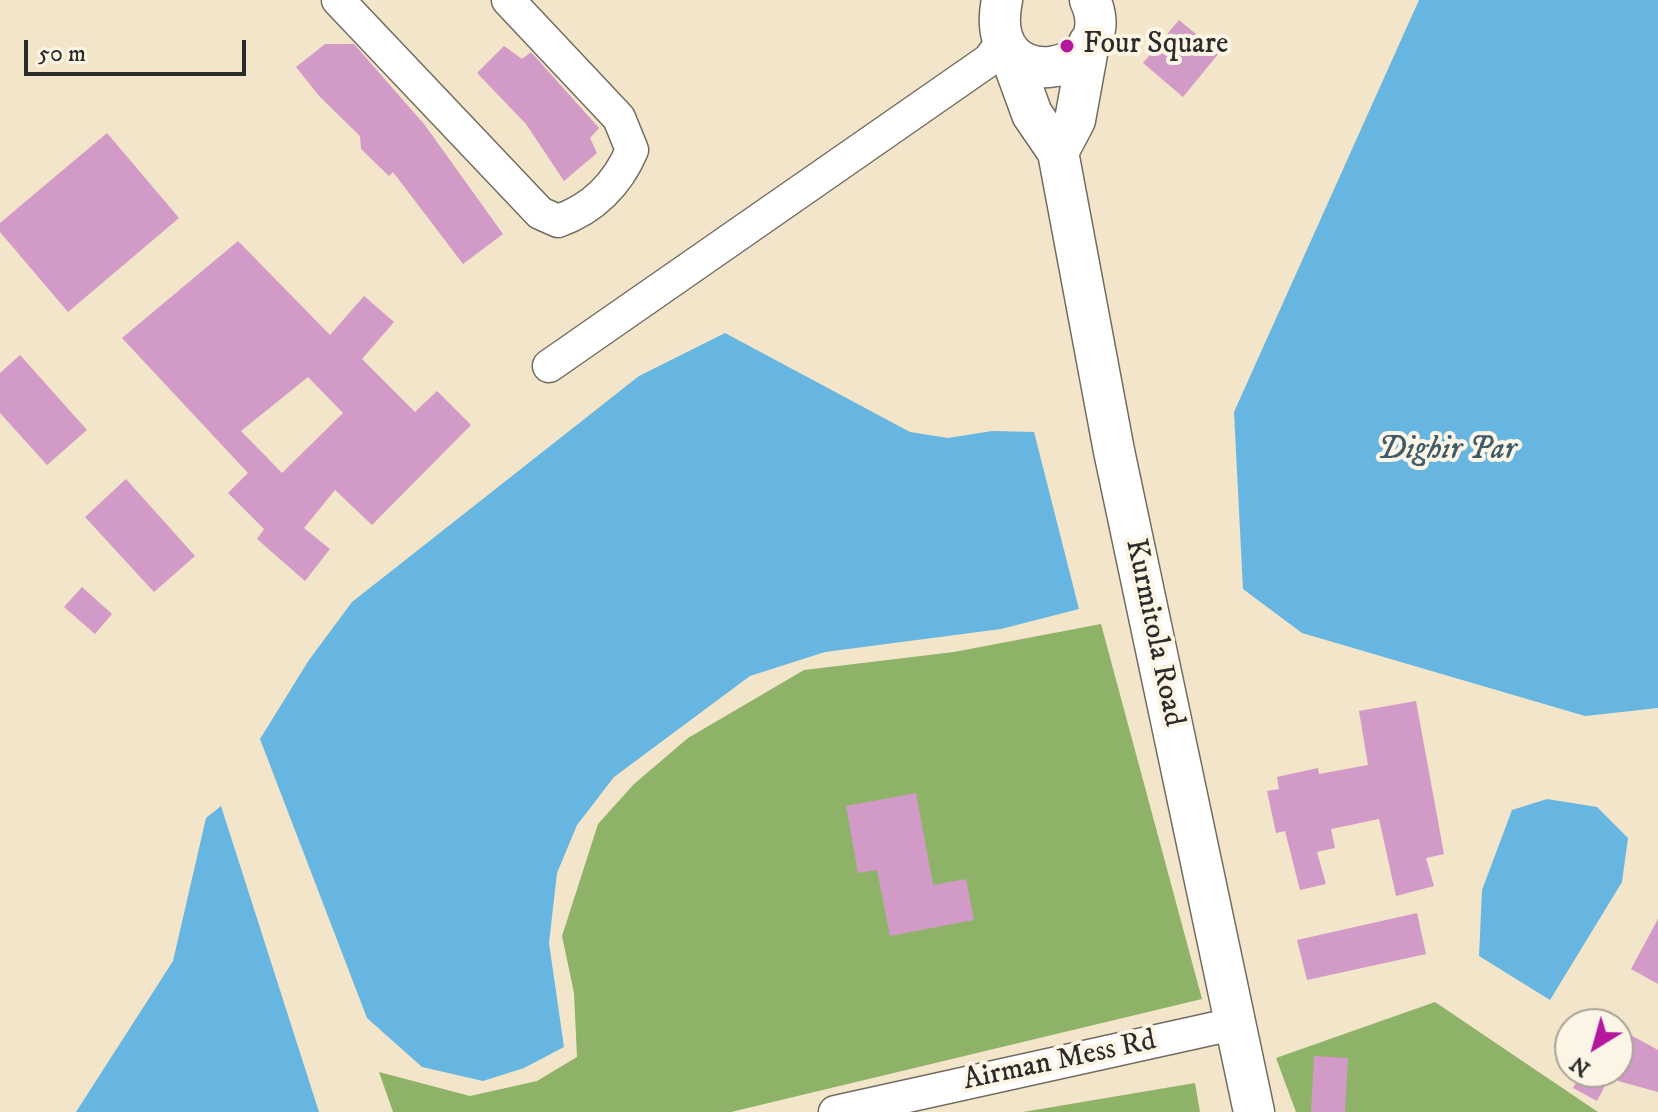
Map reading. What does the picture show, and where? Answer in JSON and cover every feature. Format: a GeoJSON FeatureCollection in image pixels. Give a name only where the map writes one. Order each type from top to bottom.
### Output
{"type":"FeatureCollection","features":[{"type":"Feature","properties":{"kind":"street"},"geometry":{"type":"LineString","coordinates":[[338,0],[540,213],[558,221],[577,215],[620,178],[632,150],[619,118],[508,0]]}},
{"type":"Feature","properties":{"kind":"street"},"geometry":{"type":"LineString","coordinates":[[1002,0],[998,20],[1006,46],[1032,114],[1058,152],[1075,120],[1099,17]]}},
{"type":"Feature","properties":{"kind":"street"},"geometry":{"type":"LineString","coordinates":[[1006,46],[1024,63],[1052,68],[1077,58],[1099,17]]}},
{"type":"Feature","properties":{"kind":"street"},"geometry":{"type":"LineString","coordinates":[[549,366],[1006,46]]}},
{"type":"Feature","properties":{"kind":"street","name":"Kurmitola Road"},"geometry":{"type":"LineString","coordinates":[[1058,152],[1114,451],[1238,1023],[1254,1112]]}},
{"type":"Feature","properties":{"kind":"street","name":"Airman Mess Rd"},"geometry":{"type":"LineString","coordinates":[[835,1112],[1238,1023]]}},
{"type":"Feature","properties":{"kind":"green space"},"geometry":{"type":"Polygon","coordinates":[[[1101,624],[1202,999],[731,1112],[393,1112],[379,1072],[470,1096],[537,1081],[577,1057],[574,993],[562,936],[598,824],[634,784],[688,738],[804,670],[954,652],[1101,624]]]}},
{"type":"Feature","properties":{"kind":"green space"},"geometry":{"type":"Polygon","coordinates":[[[1435,1002],[1554,1082],[1554,1088],[1562,1088],[1598,1112],[1296,1112],[1276,1058],[1435,1002]]]}},
{"type":"Feature","properties":{"kind":"green space"},"geometry":{"type":"Polygon","coordinates":[[[1195,1083],[1200,1112],[1023,1112],[1195,1083]]]}},
{"type":"Feature","properties":{"kind":"water","name":"Dighir Par"},"geometry":{"type":"Polygon","coordinates":[[[1419,0],[1658,0],[1658,708],[1585,716],[1302,633],[1243,589],[1234,412],[1419,0]]]}},
{"type":"Feature","properties":{"kind":"water"},"geometry":{"type":"Polygon","coordinates":[[[725,333],[910,432],[948,438],[992,431],[1034,432],[1079,609],[1001,629],[825,652],[750,676],[614,777],[577,825],[557,873],[549,943],[564,1047],[524,1068],[483,1081],[422,1067],[367,1018],[260,739],[309,660],[352,602],[639,376],[725,333]]]}},
{"type":"Feature","properties":{"kind":"water"},"geometry":{"type":"Polygon","coordinates":[[[1547,799],[1597,807],[1628,838],[1622,882],[1550,1000],[1479,956],[1482,890],[1512,810],[1547,799]]]}},
{"type":"Feature","properties":{"kind":"water"},"geometry":{"type":"Polygon","coordinates":[[[221,806],[319,1112],[76,1112],[173,961],[206,818],[221,806]]]}},
{"type":"Feature","properties":{"kind":"building"},"geometry":{"type":"Polygon","coordinates":[[[1179,20],[1219,53],[1183,97],[1143,63],[1179,20]]]}},
{"type":"Feature","properties":{"kind":"building"},"geometry":{"type":"Polygon","coordinates":[[[325,44],[354,44],[424,124],[503,234],[463,264],[393,172],[389,176],[361,149],[360,136],[320,97],[296,67],[325,44]]]}},
{"type":"Feature","properties":{"kind":"building"},"geometry":{"type":"Polygon","coordinates":[[[504,46],[522,59],[531,52],[599,128],[590,138],[597,153],[564,181],[526,124],[477,73],[504,46]]]}},
{"type":"Feature","properties":{"kind":"building"},"geometry":{"type":"Polygon","coordinates":[[[107,133],[179,218],[68,312],[0,232],[0,223],[107,133]]]}},
{"type":"Feature","properties":{"kind":"building"},"geometry":{"type":"Polygon","coordinates":[[[238,241],[330,335],[364,296],[394,322],[362,359],[415,412],[437,391],[471,425],[372,525],[335,490],[304,528],[330,549],[305,581],[257,539],[264,529],[228,493],[248,473],[122,338],[238,241]],[[308,377],[241,431],[282,473],[343,413],[308,377]]]}},
{"type":"Feature","properties":{"kind":"building"},"geometry":{"type":"Polygon","coordinates":[[[20,355],[87,430],[47,465],[0,413],[0,373],[20,355]]]}},
{"type":"Feature","properties":{"kind":"building"},"geometry":{"type":"Polygon","coordinates":[[[126,479],[195,556],[154,592],[85,517],[126,479]]]}},
{"type":"Feature","properties":{"kind":"building"},"geometry":{"type":"Polygon","coordinates":[[[82,587],[112,614],[95,634],[64,607],[82,587]]]}},
{"type":"Feature","properties":{"kind":"building"},"geometry":{"type":"Polygon","coordinates":[[[1416,701],[1444,854],[1426,858],[1434,886],[1396,896],[1379,819],[1331,829],[1335,848],[1317,852],[1326,884],[1300,890],[1285,831],[1276,833],[1267,791],[1279,789],[1277,777],[1318,768],[1319,774],[1368,765],[1359,711],[1416,701]]]}},
{"type":"Feature","properties":{"kind":"building"},"geometry":{"type":"Polygon","coordinates":[[[916,793],[933,885],[966,879],[974,920],[890,936],[877,870],[858,873],[846,806],[916,793]]]}},
{"type":"Feature","properties":{"kind":"building"},"geometry":{"type":"Polygon","coordinates":[[[1417,913],[1426,954],[1307,980],[1297,940],[1417,913]]]}},
{"type":"Feature","properties":{"kind":"building"},"geometry":{"type":"Polygon","coordinates":[[[1658,919],[1658,984],[1631,969],[1658,919]]]}},
{"type":"Feature","properties":{"kind":"building"},"geometry":{"type":"Polygon","coordinates":[[[1634,1037],[1658,1050],[1658,1092],[1634,1085],[1634,1037]]]}},
{"type":"Feature","properties":{"kind":"building"},"geometry":{"type":"Polygon","coordinates":[[[1314,1056],[1348,1058],[1345,1112],[1311,1112],[1314,1056]]]}},
{"type":"Feature","properties":{"kind":"building"},"geometry":{"type":"Polygon","coordinates":[[[1573,1088],[1604,1088],[1597,1101],[1573,1088]]]}},
{"type":"Feature","properties":{"kind":"place","name":"Four Square"},"geometry":{"type":"Point","coordinates":[1067,46]}}]}
